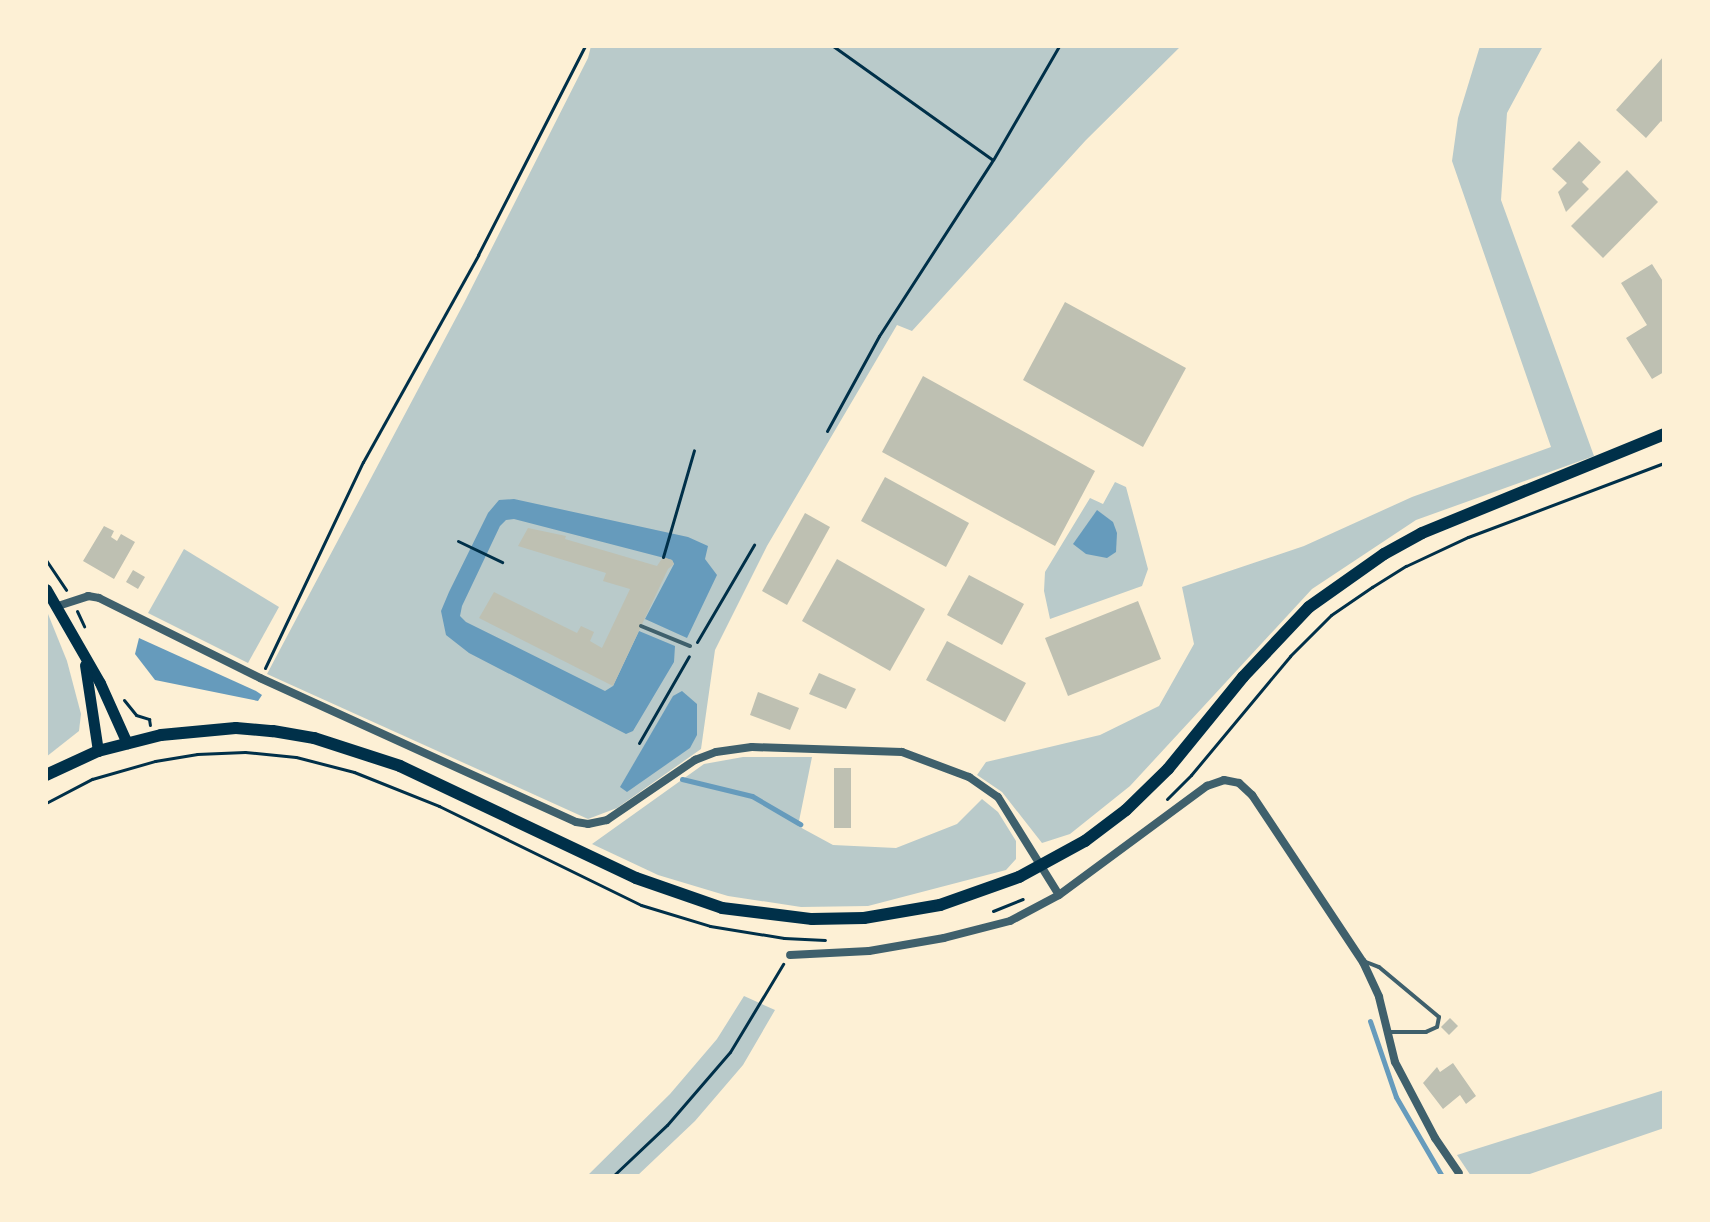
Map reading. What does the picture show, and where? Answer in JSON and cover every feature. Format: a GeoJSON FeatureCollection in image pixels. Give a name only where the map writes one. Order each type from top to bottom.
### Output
{"type":"FeatureCollection","features":[{"type":"Feature","properties":{"kind":"main road"},"geometry":{"type":"LineString","coordinates":[[46,775],[98,751],[161,735],[236,728],[287,734],[344,746],[428,778],[636,878],[722,908],[766,916],[812,919],[893,914],[976,894],[1041,866],[1085,841],[1136,800],[1168,769],[1274,642],[1335,586],[1422,533],[1664,434]]}},
{"type":"Feature","properties":{"kind":"main road"},"geometry":{"type":"LineString","coordinates":[[46,589],[58,606],[127,743]]}},
{"type":"Feature","properties":{"kind":"main road"},"geometry":{"type":"LineString","coordinates":[[82,652],[98,751]]}},
{"type":"Feature","properties":{"kind":"street"},"geometry":{"type":"LineString","coordinates":[[58,606],[88,596],[99,598],[260,678],[576,822],[588,824],[607,820],[695,760],[716,752],[752,747],[902,752],[969,777],[998,797],[1059,895]]}},
{"type":"Feature","properties":{"kind":"street"},"geometry":{"type":"LineString","coordinates":[[790,955],[869,951],[944,938],[1010,921],[1059,895],[1207,786],[1224,780],[1239,783],[1252,795],[1363,962],[1389,1032],[1395,1062],[1435,1138],[1459,1173]]}},
{"type":"Feature","properties":{"kind":"lane"},"geometry":{"type":"LineString","coordinates":[[641,626],[690,646]]}},
{"type":"Feature","properties":{"kind":"lane"},"geometry":{"type":"LineString","coordinates":[[1363,962],[1379,967],[1439,1017],[1437,1027],[1426,1032],[1389,1032]]}},
{"type":"Feature","properties":{"kind":"path"},"geometry":{"type":"LineString","coordinates":[[260,678],[363,462],[478,255],[585,46]]}},
{"type":"Feature","properties":{"kind":"path"},"geometry":{"type":"LineString","coordinates":[[833,46],[993,160]]}},
{"type":"Feature","properties":{"kind":"path"},"geometry":{"type":"LineString","coordinates":[[827,431],[879,336],[993,160],[1059,46]]}},
{"type":"Feature","properties":{"kind":"path"},"geometry":{"type":"LineString","coordinates":[[663,557],[694,450]]}},
{"type":"Feature","properties":{"kind":"path"},"geometry":{"type":"LineString","coordinates":[[1159,807],[1191,775],[1290,656],[1331,615],[1372,587],[1406,566],[1468,537],[1664,463]]}},
{"type":"Feature","properties":{"kind":"path"},"geometry":{"type":"LineString","coordinates":[[458,541],[502,562]]}},
{"type":"Feature","properties":{"kind":"path"},"geometry":{"type":"LineString","coordinates":[[46,560],[71,600]]}},
{"type":"Feature","properties":{"kind":"path"},"geometry":{"type":"LineString","coordinates":[[46,803],[92,779],[155,761],[197,754],[245,752],[296,757],[354,772],[439,806],[641,905],[710,926],[784,938],[839,940]]}},
{"type":"Feature","properties":{"kind":"path"},"geometry":{"type":"LineString","coordinates":[[984,915],[1028,897]]}},
{"type":"Feature","properties":{"kind":"path"},"geometry":{"type":"LineString","coordinates":[[613,1176],[667,1125],[730,1052],[790,955]]}},
{"type":"Feature","properties":{"kind":"shaded area"},"geometry":{"type":"Polygon","coordinates":[[[591,46],[1181,46],[1086,140],[912,331],[897,325],[767,546],[715,650],[701,749],[617,808],[588,819],[267,674],[465,301],[588,58],[591,46]]]}},
{"type":"Feature","properties":{"kind":"shaded area"},"geometry":{"type":"Polygon","coordinates":[[[1480,46],[1543,46],[1507,113],[1501,200],[1594,456],[1416,520],[1312,589],[1130,786],[1070,834],[1042,843],[1002,792],[977,775],[986,762],[1100,735],[1159,706],[1194,644],[1182,587],[1304,546],[1412,497],[1551,447],[1452,161],[1458,118],[1480,46]]]}},
{"type":"Feature","properties":{"kind":"shaded area"},"geometry":{"type":"Polygon","coordinates":[[[1115,482],[1126,487],[1148,569],[1142,586],[1050,619],[1044,591],[1045,572],[1090,498],[1103,504],[1115,482]]]}},
{"type":"Feature","properties":{"kind":"shaded area"},"geometry":{"type":"Polygon","coordinates":[[[184,549],[279,607],[248,663],[148,613],[184,549]]]}},
{"type":"Feature","properties":{"kind":"shaded area"},"geometry":{"type":"Polygon","coordinates":[[[46,609],[67,661],[81,714],[79,731],[46,757],[46,609]]]}},
{"type":"Feature","properties":{"kind":"shaded area"},"geometry":{"type":"Polygon","coordinates":[[[743,757],[812,757],[798,826],[833,845],[896,848],[957,824],[982,799],[998,812],[1016,841],[1016,859],[1006,870],[868,906],[801,907],[728,896],[658,875],[592,844],[704,764],[743,757]]]}},
{"type":"Feature","properties":{"kind":"shaded area"},"geometry":{"type":"Polygon","coordinates":[[[744,996],[775,1010],[743,1065],[695,1121],[637,1176],[587,1176],[670,1094],[717,1039],[744,996]]]}},
{"type":"Feature","properties":{"kind":"shaded area"},"geometry":{"type":"Polygon","coordinates":[[[1664,1090],[1664,1128],[1524,1176],[1471,1176],[1457,1155],[1664,1090]]]}},
{"type":"Feature","properties":{"kind":"water"},"geometry":{"type":"Polygon","coordinates":[[[514,499],[688,537],[708,546],[705,559],[717,575],[687,638],[645,619],[674,564],[672,560],[514,519],[506,520],[500,526],[462,606],[460,616],[466,622],[605,691],[613,686],[639,631],[675,646],[674,662],[633,731],[626,734],[469,653],[446,635],[441,611],[488,513],[499,500],[514,499]]]}},
{"type":"Feature","properties":{"kind":"water"},"geometry":{"type":"Polygon","coordinates":[[[1097,510],[1113,522],[1117,533],[1116,552],[1107,558],[1086,554],[1073,544],[1097,510]]]}},
{"type":"Feature","properties":{"kind":"water"},"geometry":{"type":"Polygon","coordinates":[[[139,638],[262,695],[258,701],[155,680],[135,654],[139,638]]]}},
{"type":"Feature","properties":{"kind":"water"},"geometry":{"type":"Polygon","coordinates":[[[682,691],[697,704],[697,735],[690,748],[627,792],[620,787],[673,696],[682,691]]]}},
{"type":"Feature","properties":{"kind":"building"},"geometry":{"type":"Polygon","coordinates":[[[1664,56],[1664,124],[1661,121],[1646,138],[1616,110],[1664,56]]]}},
{"type":"Feature","properties":{"kind":"building"},"geometry":{"type":"Polygon","coordinates":[[[1579,141],[1601,162],[1582,182],[1589,189],[1566,212],[1558,192],[1567,183],[1552,169],[1579,141]]]}},
{"type":"Feature","properties":{"kind":"building"},"geometry":{"type":"Polygon","coordinates":[[[1627,170],[1658,202],[1603,258],[1571,226],[1627,170]]]}},
{"type":"Feature","properties":{"kind":"building"},"geometry":{"type":"Polygon","coordinates":[[[1652,264],[1664,283],[1664,372],[1652,379],[1626,338],[1647,325],[1621,283],[1652,264]]]}},
{"type":"Feature","properties":{"kind":"building"},"geometry":{"type":"Polygon","coordinates":[[[1065,302],[1186,368],[1143,447],[1023,380],[1065,302]]]}},
{"type":"Feature","properties":{"kind":"building"},"geometry":{"type":"Polygon","coordinates":[[[923,376],[1095,471],[1055,546],[882,452],[923,376]]]}},
{"type":"Feature","properties":{"kind":"building"},"geometry":{"type":"Polygon","coordinates":[[[885,477],[969,523],[946,567],[861,521],[885,477]]]}},
{"type":"Feature","properties":{"kind":"building"},"geometry":{"type":"Polygon","coordinates":[[[805,513],[830,527],[787,605],[762,591],[805,513]]]}},
{"type":"Feature","properties":{"kind":"building"},"geometry":{"type":"Polygon","coordinates":[[[104,526],[114,531],[111,537],[117,541],[121,534],[135,542],[114,579],[83,561],[104,526]]]}},
{"type":"Feature","properties":{"kind":"building"},"geometry":{"type":"Polygon","coordinates":[[[528,528],[566,536],[565,539],[657,566],[663,557],[672,560],[674,564],[668,569],[613,686],[479,618],[494,592],[577,633],[581,626],[594,632],[590,641],[602,648],[630,589],[603,581],[606,573],[518,546],[528,528]]]}},
{"type":"Feature","properties":{"kind":"building"},"geometry":{"type":"Polygon","coordinates":[[[837,559],[925,609],[890,671],[802,621],[837,559]]]}},
{"type":"Feature","properties":{"kind":"building"},"geometry":{"type":"Polygon","coordinates":[[[133,570],[145,577],[138,589],[126,582],[133,570]]]}},
{"type":"Feature","properties":{"kind":"building"},"geometry":{"type":"Polygon","coordinates":[[[969,575],[1024,604],[1002,645],[947,615],[969,575]]]}},
{"type":"Feature","properties":{"kind":"building"},"geometry":{"type":"Polygon","coordinates":[[[1138,601],[1161,659],[1068,696],[1045,638],[1138,601]]]}},
{"type":"Feature","properties":{"kind":"building"},"geometry":{"type":"Polygon","coordinates":[[[947,641],[1026,683],[1005,722],[926,680],[947,641]]]}},
{"type":"Feature","properties":{"kind":"building"},"geometry":{"type":"Polygon","coordinates":[[[819,673],[856,689],[846,709],[809,694],[819,673]]]}},
{"type":"Feature","properties":{"kind":"building"},"geometry":{"type":"Polygon","coordinates":[[[758,692],[799,708],[790,730],[750,715],[758,692]]]}},
{"type":"Feature","properties":{"kind":"building"},"geometry":{"type":"Polygon","coordinates":[[[834,768],[851,768],[851,828],[834,828],[834,768]]]}},
{"type":"Feature","properties":{"kind":"building"},"geometry":{"type":"Polygon","coordinates":[[[1450,1018],[1458,1026],[1449,1035],[1441,1027],[1450,1018]]]}},
{"type":"Feature","properties":{"kind":"building"},"geometry":{"type":"Polygon","coordinates":[[[1453,1063],[1476,1096],[1466,1104],[1460,1095],[1443,1109],[1423,1083],[1437,1067],[1440,1072],[1453,1063]]]}},
{"type":"Feature","properties":{"kind":"waterway"},"geometry":{"type":"LineString","coordinates":[[682,779],[752,796],[800,824]]}},
{"type":"Feature","properties":{"kind":"waterway"},"geometry":{"type":"LineString","coordinates":[[1370,1021],[1396,1097],[1442,1176]]}}]}
